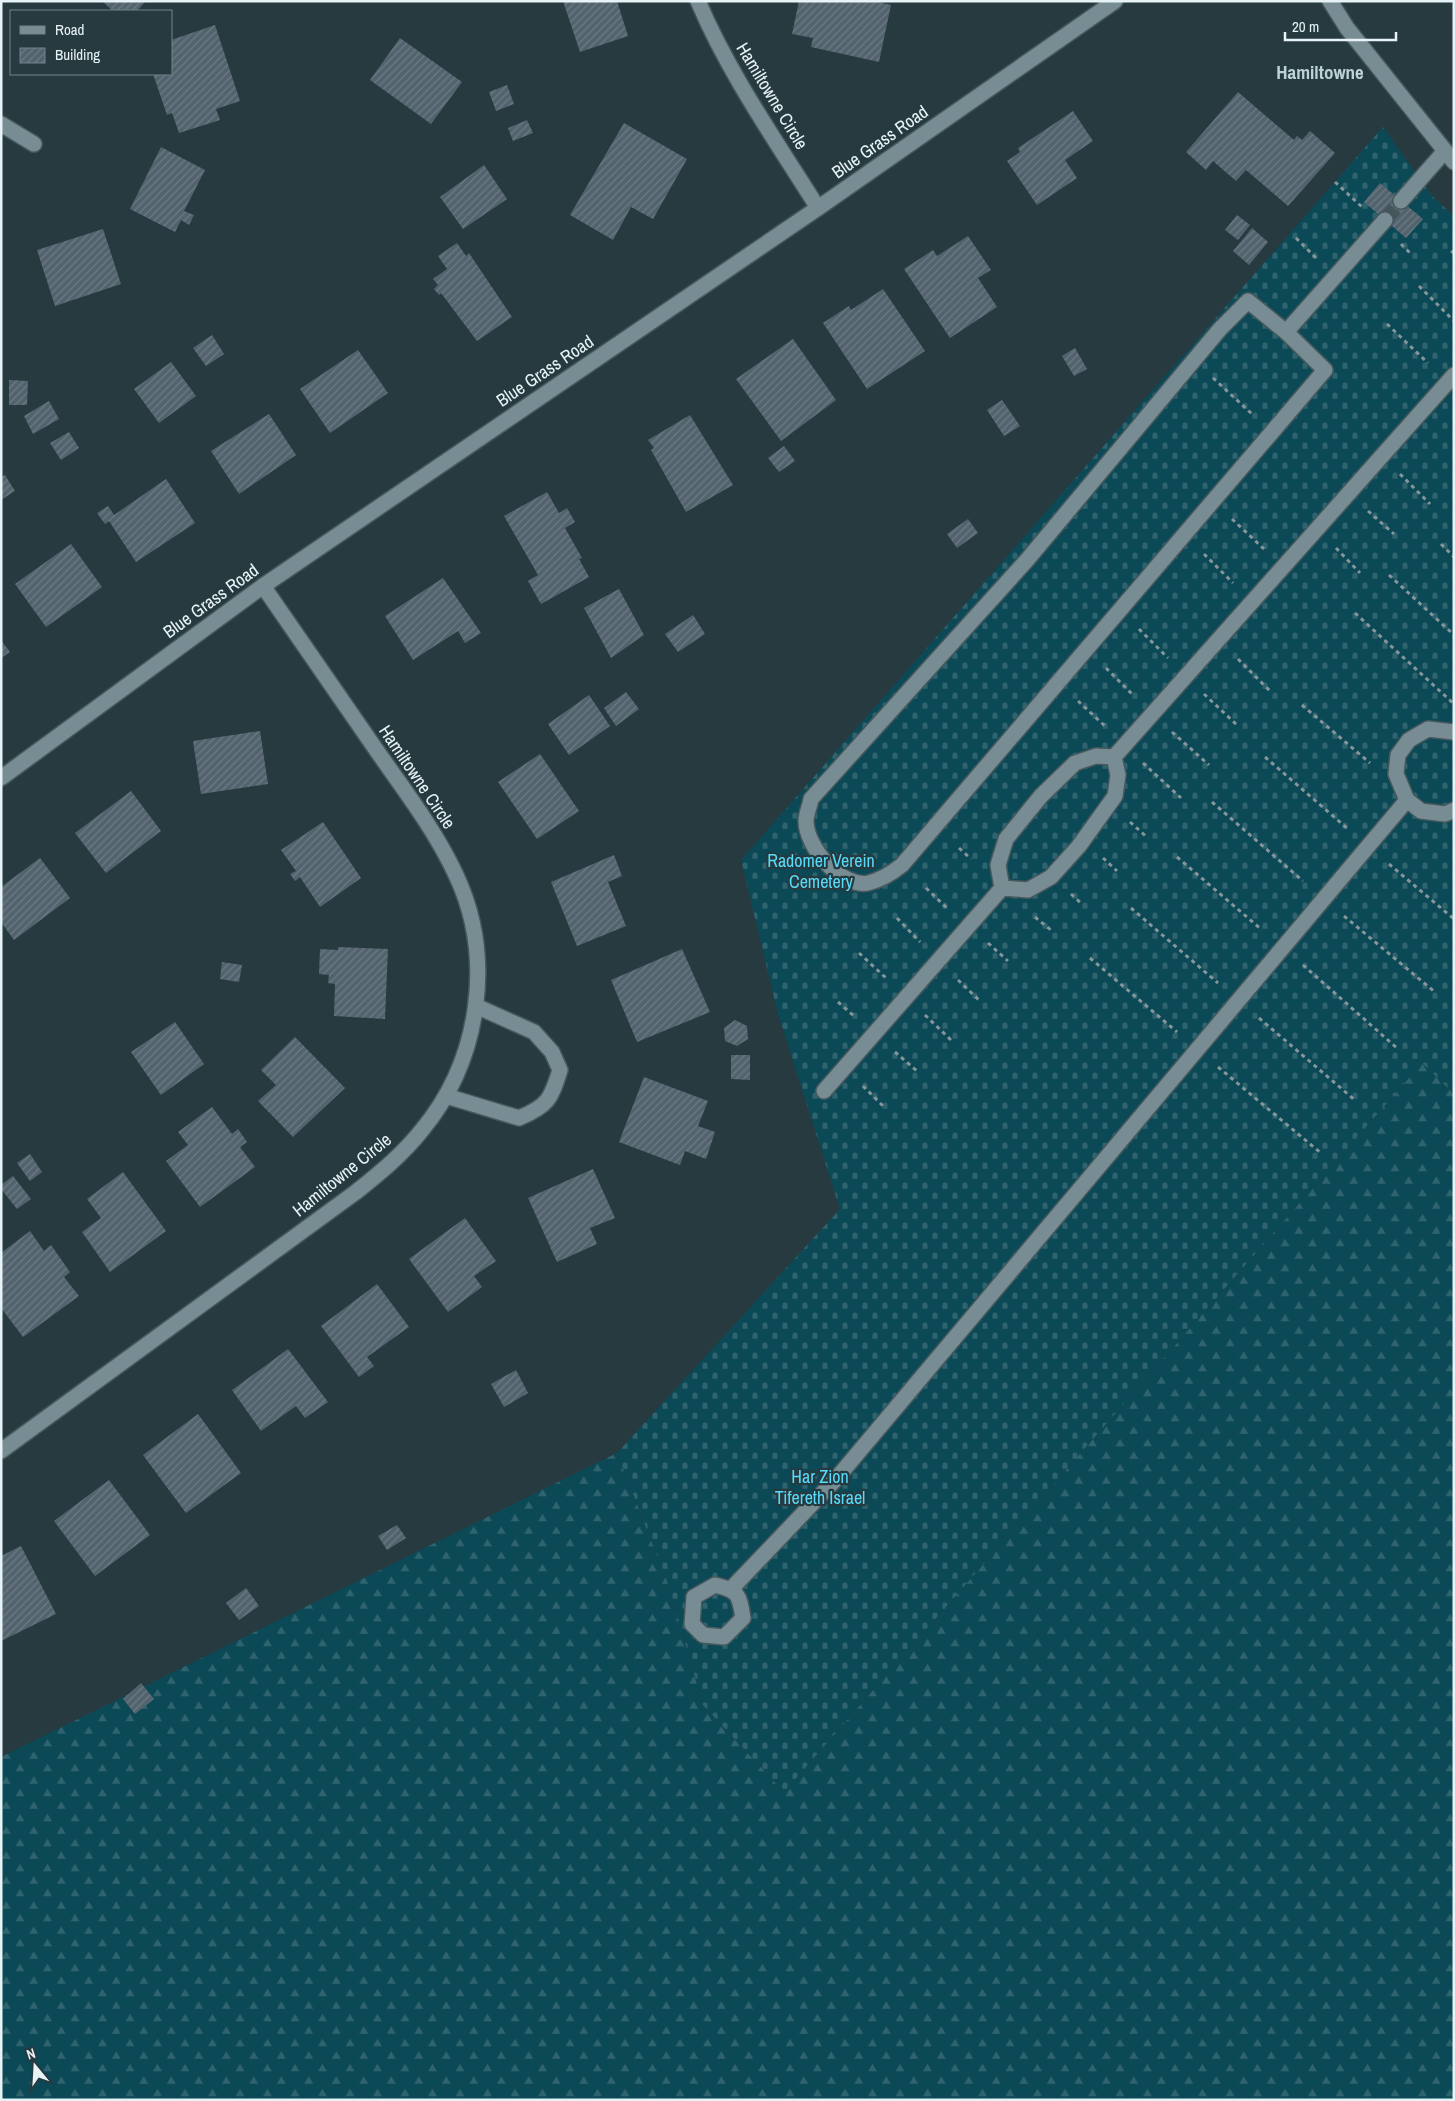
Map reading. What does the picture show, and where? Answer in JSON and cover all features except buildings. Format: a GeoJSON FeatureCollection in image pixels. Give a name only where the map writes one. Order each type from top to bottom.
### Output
{"type":"FeatureCollection","features":[{"type":"Feature","properties":{"kind":"street","name":"Hamiltowne Circle"},"geometry":{"type":"LineString","coordinates":[[698,1],[709,27],[753,105],[818,208]]}},
{"type":"Feature","properties":{"kind":"street","name":"Blue Grass Road"},"geometry":{"type":"LineString","coordinates":[[1,778],[263,586],[818,208],[1115,1]]}},
{"type":"Feature","properties":{"kind":"street"},"geometry":{"type":"LineString","coordinates":[[1330,1],[1347,28],[1449,157],[1401,201]]}},
{"type":"Feature","properties":{"kind":"street"},"geometry":{"type":"LineString","coordinates":[[1,124],[34,144]]}},
{"type":"Feature","properties":{"kind":"street"},"geometry":{"type":"LineString","coordinates":[[1286,332],[1385,220]]}},
{"type":"Feature","properties":{"kind":"street"},"geometry":{"type":"LineString","coordinates":[[1248,301],[1286,332],[1325,370],[902,865],[883,878],[867,883],[849,881],[831,869],[810,838],[806,822],[811,799],[1026,560],[1194,360],[1220,329],[1248,301]]}},
{"type":"Feature","properties":{"kind":"street"},"geometry":{"type":"LineString","coordinates":[[1114,757],[1451,378]]}},
{"type":"Feature","properties":{"kind":"street","name":"Hamiltowne Circle"},"geometry":{"type":"LineString","coordinates":[[1,1451],[356,1192],[397,1159],[423,1130],[446,1096],[463,1060],[472,1030],[476,1006],[478,967],[475,936],[469,909],[456,875],[429,825],[263,586]]}},
{"type":"Feature","properties":{"kind":"street"},"geometry":{"type":"LineString","coordinates":[[1454,732],[1428,729],[1409,740],[1398,755],[1396,774],[1405,796],[1421,811],[1444,814],[1454,810]]}},
{"type":"Feature","properties":{"kind":"street"},"geometry":{"type":"LineString","coordinates":[[1002,888],[998,865],[1006,839],[1036,801],[1055,780],[1075,763],[1096,756],[1114,757]]}},
{"type":"Feature","properties":{"kind":"street"},"geometry":{"type":"LineString","coordinates":[[1002,888],[1028,890],[1051,877],[1079,846],[1115,796],[1118,774],[1114,757]]}},
{"type":"Feature","properties":{"kind":"street"},"geometry":{"type":"LineString","coordinates":[[731,1589],[836,1479],[1405,796]]}},
{"type":"Feature","properties":{"kind":"street"},"geometry":{"type":"LineString","coordinates":[[824,1091],[1002,888]]}},
{"type":"Feature","properties":{"kind":"street"},"geometry":{"type":"LineString","coordinates":[[446,1096],[519,1118],[537,1110],[552,1095],[560,1070],[552,1052],[534,1032],[476,1006]]}},
{"type":"Feature","properties":{"kind":"path"},"geometry":{"type":"LineString","coordinates":[[1420,286],[1454,321]]}},
{"type":"Feature","properties":{"kind":"path"},"geometry":{"type":"LineString","coordinates":[[1387,324],[1451,378]]}},
{"type":"Feature","properties":{"kind":"path"},"geometry":{"type":"LineString","coordinates":[[1194,360],[1272,433]]}},
{"type":"Feature","properties":{"kind":"path"},"geometry":{"type":"LineString","coordinates":[[1381,456],[1430,504]]}},
{"type":"Feature","properties":{"kind":"path"},"geometry":{"type":"LineString","coordinates":[[1348,493],[1394,534]]}},
{"type":"Feature","properties":{"kind":"path"},"geometry":{"type":"LineString","coordinates":[[1231,517],[1282,567]]}},
{"type":"Feature","properties":{"kind":"path"},"geometry":{"type":"LineString","coordinates":[[1316,529],[1360,573]]}},
{"type":"Feature","properties":{"kind":"path"},"geometry":{"type":"LineString","coordinates":[[1441,544],[1454,557]]}},
{"type":"Feature","properties":{"kind":"path"},"geometry":{"type":"LineString","coordinates":[[1201,551],[1251,602]]}},
{"type":"Feature","properties":{"kind":"path"},"geometry":{"type":"LineString","coordinates":[[1389,575],[1454,635]]}},
{"type":"Feature","properties":{"kind":"path"},"geometry":{"type":"LineString","coordinates":[[1356,613],[1454,704]]}},
{"type":"Feature","properties":{"kind":"path"},"geometry":{"type":"LineString","coordinates":[[1218,640],[1270,691]]}},
{"type":"Feature","properties":{"kind":"path"},"geometry":{"type":"LineString","coordinates":[[1302,705],[1405,796]]}},
{"type":"Feature","properties":{"kind":"green space"},"geometry":{"type":"Polygon","coordinates":[[[1383,127],[1432,196],[1454,216],[1454,1094],[1422,1063],[784,1792],[703,1705],[669,1586],[617,1453],[840,1209],[778,1014],[741,860],[1383,127]]]}},
{"type":"Feature","properties":{"kind":"green space"},"geometry":{"type":"Polygon","coordinates":[[[1422,1063],[1454,1094],[1454,2100],[1,2100],[1,1757],[617,1453],[669,1586],[703,1705],[784,1792],[1422,1063]]]}},
{"type":"Feature","properties":{"kind":"tunnel"},"geometry":{"type":"LineString","coordinates":[[1385,220],[1401,201]]}},
{"type":"Feature","properties":{"kind":"district","name":"Hamiltowne"},"geometry":{"type":"Point","coordinates":[1320,72]}},
{"type":"Feature","properties":{"kind":"park label","name":"Radomer Verein Cemetery"},"geometry":{"type":"Point","coordinates":[821,871]}},
{"type":"Feature","properties":{"kind":"park label","name":"Har Zion Tifereth Israel"},"geometry":{"type":"Point","coordinates":[820,1487]}}]}
